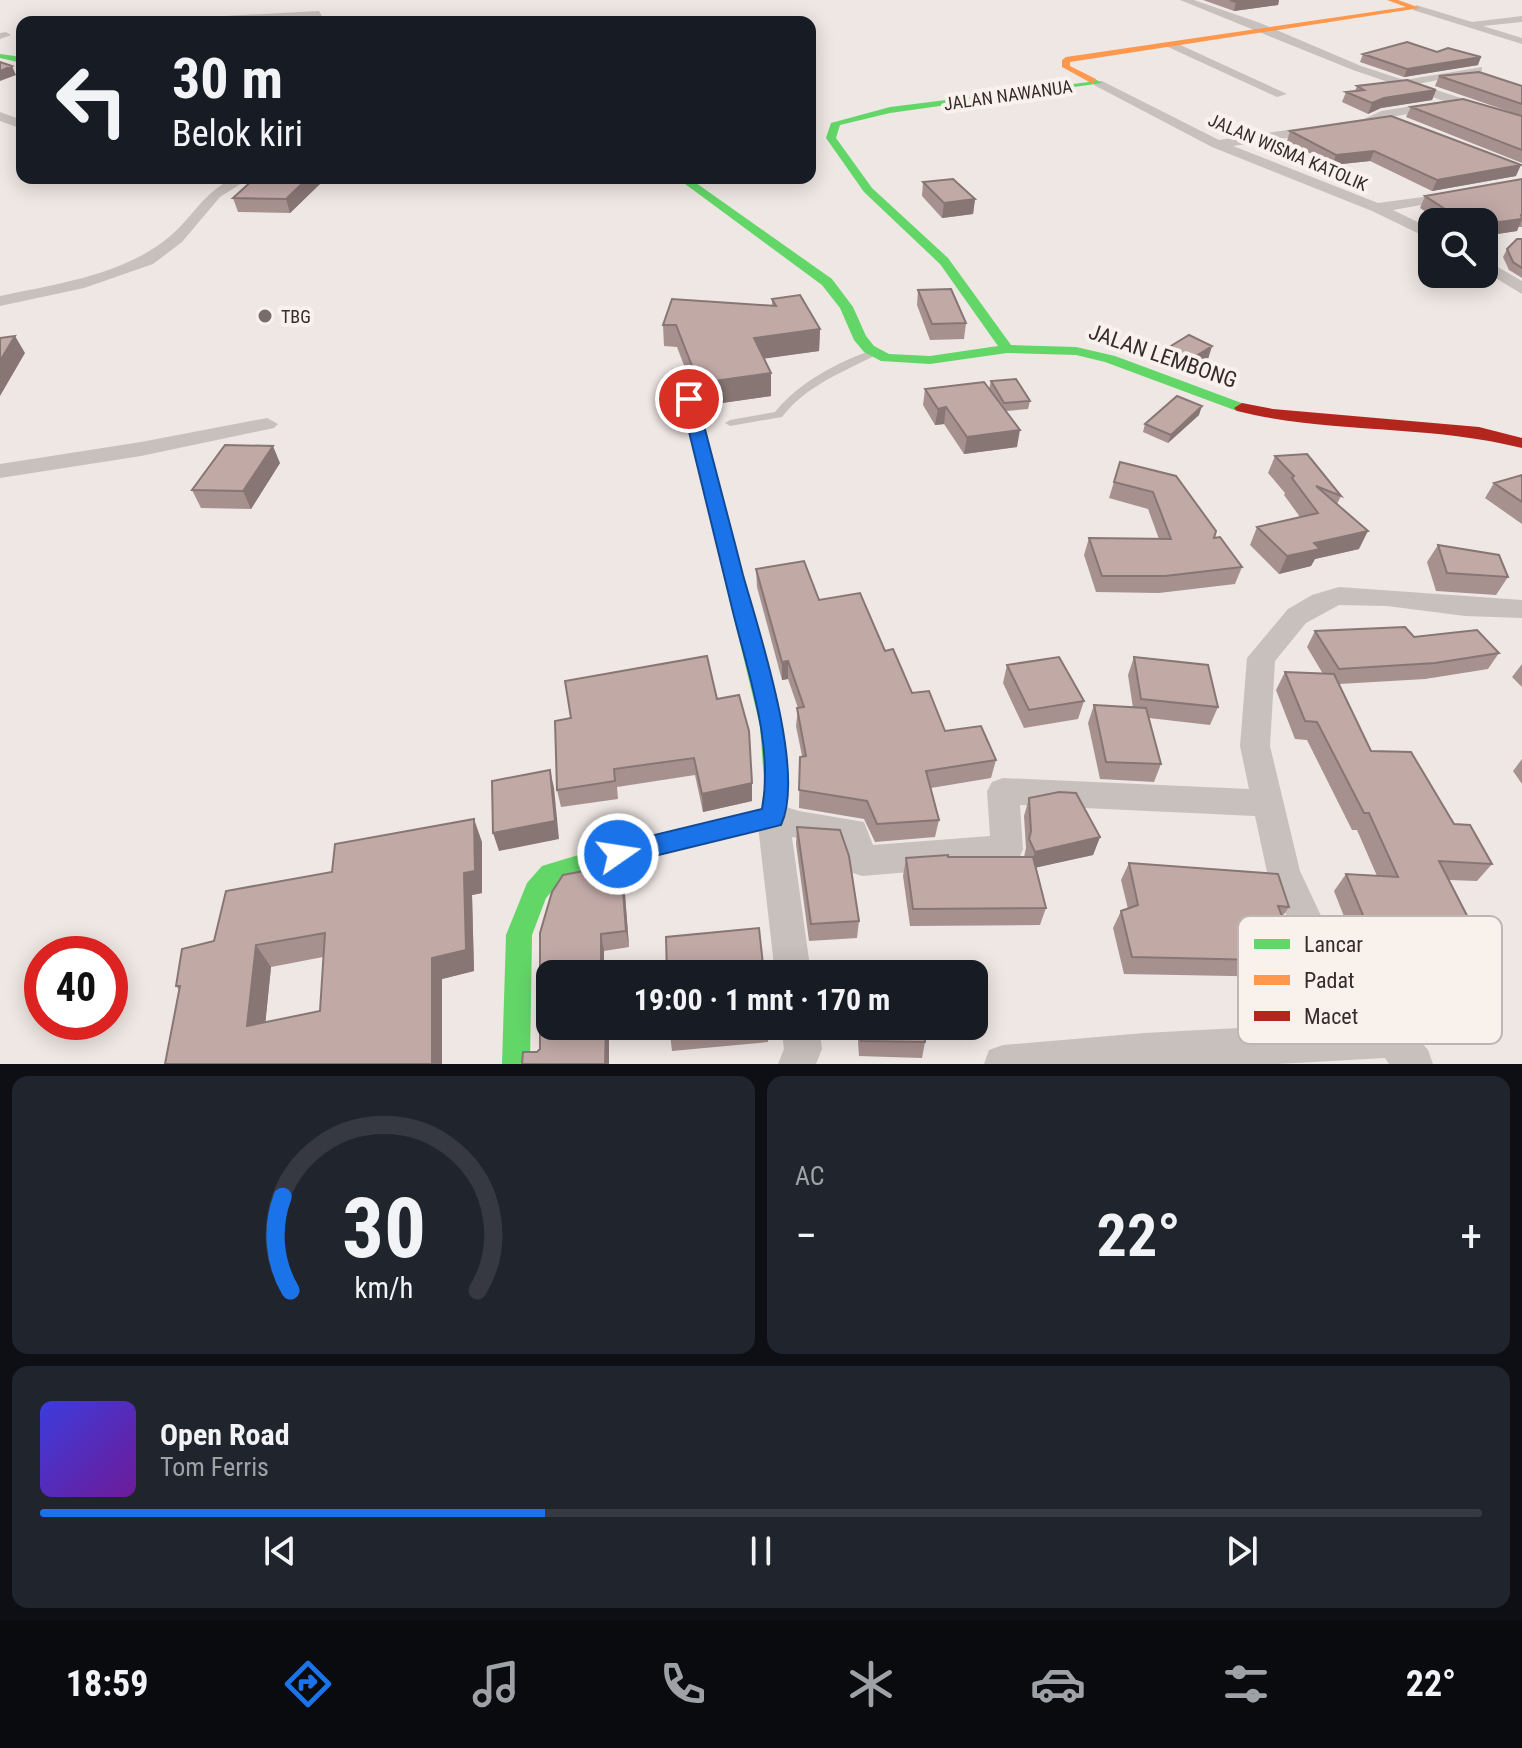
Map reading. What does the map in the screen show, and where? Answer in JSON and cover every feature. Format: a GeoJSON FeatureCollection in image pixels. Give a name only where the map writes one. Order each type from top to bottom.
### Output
{"type":"FeatureCollection","features":[{"type":"Feature","properties":{"kind":"street"},"geometry":{"type":"LineString","coordinates":[[1182,0],[1402,84],[1466,104],[1381,115],[1353,125],[1217,144]]}},
{"type":"Feature","properties":{"kind":"street"},"geometry":{"type":"LineString","coordinates":[[1391,0],[1522,41]]}},
{"type":"Feature","properties":{"kind":"street","name":"JALAN NAWANUA"},"geometry":{"type":"LineString","coordinates":[[1098,83],[1066,67],[1064,63],[1073,58],[1269,32],[1416,8]]}},
{"type":"Feature","properties":{"kind":"street"},"geometry":{"type":"LineString","coordinates":[[1467,24],[1522,19]]}},
{"type":"Feature","properties":{"kind":"street"},"geometry":{"type":"LineString","coordinates":[[1172,45],[1281,94]]}},
{"type":"Feature","properties":{"kind":"street"},"geometry":{"type":"LineString","coordinates":[[1402,84],[1478,69]]}},
{"type":"Feature","properties":{"kind":"street","name":"JALAN NAWANUA"},"geometry":{"type":"LineString","coordinates":[[1007,349],[944,261],[882,205],[848,166],[831,138],[836,123],[875,112],[1098,83]]}},
{"type":"Feature","properties":{"kind":"street","name":"JALAN WISMA KATOLIK"},"geometry":{"type":"LineString","coordinates":[[1098,83],[1217,144],[1377,208],[1467,192]]}},
{"type":"Feature","properties":{"kind":"street"},"geometry":{"type":"LineString","coordinates":[[1381,115],[1409,126]]}},
{"type":"Feature","properties":{"kind":"street"},"geometry":{"type":"LineString","coordinates":[[0,301],[78,284],[147,260],[176,239],[215,194],[232,184]]}},
{"type":"Feature","properties":{"kind":"street"},"geometry":{"type":"LineString","coordinates":[[690,184],[827,282],[846,307],[859,337],[875,352]]}},
{"type":"Feature","properties":{"kind":"street"},"geometry":{"type":"LineString","coordinates":[[1377,208],[1418,228]]}},
{"type":"Feature","properties":{"kind":"street"},"geometry":{"type":"LineString","coordinates":[[1498,273],[1522,289]]}},
{"type":"Feature","properties":{"kind":"street","name":"JALAN LEMBONG"},"geometry":{"type":"LineString","coordinates":[[875,352],[886,358],[907,361],[1007,349],[1076,351],[1110,359],[1234,407],[1273,414],[1479,432],[1522,443]]}},
{"type":"Feature","properties":{"kind":"street"},"geometry":{"type":"LineString","coordinates":[[689,399],[771,726],[777,795],[773,817],[791,960]]}},
{"type":"Feature","properties":{"kind":"street"},"geometry":{"type":"LineString","coordinates":[[0,471],[141,449],[267,424]]}},
{"type":"Feature","properties":{"kind":"street"},"geometry":{"type":"LineString","coordinates":[[1304,916],[1284,872],[1255,746],[1261,658],[1297,616],[1321,601],[1339,596],[1387,597],[1465,607],[1522,609]]}},
{"type":"Feature","properties":{"kind":"street"},"geometry":{"type":"LineString","coordinates":[[516,1064],[519,935],[536,891],[551,874],[618,854],[773,817],[799,825],[853,832],[862,861],[1007,849],[1003,791],[1268,803]]}},
{"type":"Feature","properties":{"kind":"street"},"geometry":{"type":"LineString","coordinates":[[797,1064],[803,1049],[802,1040]]}},
{"type":"Feature","properties":{"kind":"street"},"geometry":{"type":"LineString","coordinates":[[1003,1064],[1144,1052],[1404,1052]]}},
{"type":"Feature","properties":{"kind":"lane"},"geometry":{"type":"LineString","coordinates":[[730,423],[778,415],[790,398],[809,384],[875,352]]}},
{"type":"Feature","properties":{"kind":"building"},"geometry":{"type":"Polygon","coordinates":[[[1407,42],[1437,52],[1448,48],[1481,57],[1407,69],[1363,54],[1407,42]]]}},
{"type":"Feature","properties":{"kind":"building"},"geometry":{"type":"Polygon","coordinates":[[[0,62],[12,66],[0,71],[0,62]]]}},
{"type":"Feature","properties":{"kind":"building"},"geometry":{"type":"Polygon","coordinates":[[[1479,72],[1522,86],[1522,104],[1439,76],[1479,72]]]}},
{"type":"Feature","properties":{"kind":"building"},"geometry":{"type":"Polygon","coordinates":[[[1407,80],[1436,90],[1384,98],[1372,103],[1346,92],[1364,90],[1357,86],[1407,80]]]}},
{"type":"Feature","properties":{"kind":"building"},"geometry":{"type":"Polygon","coordinates":[[[1463,99],[1522,116],[1522,150],[1411,107],[1463,99]]]}},
{"type":"Feature","properties":{"kind":"building"},"geometry":{"type":"Polygon","coordinates":[[[1391,116],[1521,165],[1437,180],[1374,151],[1336,155],[1290,131],[1391,116]]]}},
{"type":"Feature","properties":{"kind":"building"},"geometry":{"type":"Polygon","coordinates":[[[953,179],[975,199],[944,203],[923,182],[953,179]]]}},
{"type":"Feature","properties":{"kind":"building"},"geometry":{"type":"Polygon","coordinates":[[[1522,179],[1522,219],[1498,222],[1498,208],[1443,208],[1425,196],[1522,179]]]}},
{"type":"Feature","properties":{"kind":"building"},"geometry":{"type":"Polygon","coordinates":[[[248,184],[302,184],[286,199],[233,198],[248,184]]]}},
{"type":"Feature","properties":{"kind":"building"},"geometry":{"type":"Polygon","coordinates":[[[1517,239],[1522,239],[1522,268],[1513,262],[1507,249],[1517,239]]]}},
{"type":"Feature","properties":{"kind":"building"},"geometry":{"type":"Polygon","coordinates":[[[951,289],[966,323],[932,324],[918,290],[951,289]]]}},
{"type":"Feature","properties":{"kind":"building"},"geometry":{"type":"Polygon","coordinates":[[[800,295],[820,329],[754,338],[771,373],[707,382],[700,369],[692,366],[676,325],[663,325],[672,299],[776,306],[772,299],[800,295]]]}},
{"type":"Feature","properties":{"kind":"building"},"geometry":{"type":"Polygon","coordinates":[[[1189,335],[1212,346],[1191,359],[1166,349],[1189,335]]]}},
{"type":"Feature","properties":{"kind":"building"},"geometry":{"type":"Polygon","coordinates":[[[15,336],[0,361],[0,338],[15,336]]]}},
{"type":"Feature","properties":{"kind":"building"},"geometry":{"type":"Polygon","coordinates":[[[1016,379],[1030,401],[1004,403],[991,381],[1016,379]]]}},
{"type":"Feature","properties":{"kind":"building"},"geometry":{"type":"Polygon","coordinates":[[[984,382],[1020,430],[967,437],[946,407],[938,409],[925,389],[984,382]]]}},
{"type":"Feature","properties":{"kind":"building"},"geometry":{"type":"Polygon","coordinates":[[[1177,396],[1202,406],[1171,435],[1145,424],[1177,396]]]}},
{"type":"Feature","properties":{"kind":"building"},"geometry":{"type":"Polygon","coordinates":[[[225,445],[273,446],[243,491],[192,490],[225,445]]]}},
{"type":"Feature","properties":{"kind":"building"},"geometry":{"type":"Polygon","coordinates":[[[1307,454],[1341,496],[1316,486],[1368,531],[1314,543],[1320,549],[1287,556],[1257,527],[1318,513],[1292,478],[1294,476],[1275,456],[1307,454]]]}},
{"type":"Feature","properties":{"kind":"building"},"geometry":{"type":"Polygon","coordinates":[[[1120,462],[1176,476],[1216,531],[1214,538],[1220,537],[1242,567],[1165,576],[1102,576],[1089,538],[1171,539],[1153,492],[1114,482],[1120,462]]]}},
{"type":"Feature","properties":{"kind":"building"},"geometry":{"type":"Polygon","coordinates":[[[1522,475],[1522,502],[1494,483],[1522,475]]]}},
{"type":"Feature","properties":{"kind":"building"},"geometry":{"type":"Polygon","coordinates":[[[1438,545],[1499,555],[1508,577],[1447,573],[1438,545]]]}},
{"type":"Feature","properties":{"kind":"building"},"geometry":{"type":"Polygon","coordinates":[[[804,561],[819,600],[860,593],[885,651],[893,649],[912,693],[929,691],[945,731],[981,726],[996,760],[926,771],[939,820],[877,824],[867,801],[799,790],[800,757],[806,756],[797,708],[804,707],[788,661],[782,662],[756,569],[804,561]]]}},
{"type":"Feature","properties":{"kind":"building"},"geometry":{"type":"Polygon","coordinates":[[[1405,627],[1414,637],[1477,630],[1499,653],[1435,663],[1339,669],[1315,631],[1405,627]]]}},
{"type":"Feature","properties":{"kind":"building"},"geometry":{"type":"Polygon","coordinates":[[[707,656],[717,699],[739,695],[749,731],[752,783],[702,794],[694,758],[614,769],[615,781],[557,790],[555,721],[571,718],[565,681],[707,656]]]}},
{"type":"Feature","properties":{"kind":"building"},"geometry":{"type":"Polygon","coordinates":[[[1059,657],[1084,701],[1029,710],[1007,665],[1059,657]]]}},
{"type":"Feature","properties":{"kind":"building"},"geometry":{"type":"Polygon","coordinates":[[[1134,657],[1208,665],[1218,707],[1141,699],[1134,657]]]}},
{"type":"Feature","properties":{"kind":"building"},"geometry":{"type":"Polygon","coordinates":[[[1285,672],[1334,674],[1371,751],[1411,752],[1454,824],[1470,825],[1492,864],[1439,861],[1467,916],[1363,916],[1346,874],[1398,877],[1369,813],[1364,813],[1317,722],[1305,721],[1285,672]]]}},
{"type":"Feature","properties":{"kind":"building"},"geometry":{"type":"Polygon","coordinates":[[[1094,705],[1146,708],[1161,764],[1106,762],[1094,705]]]}},
{"type":"Feature","properties":{"kind":"building"},"geometry":{"type":"Polygon","coordinates":[[[550,770],[555,821],[493,833],[492,781],[550,770]]]}},
{"type":"Feature","properties":{"kind":"building"},"geometry":{"type":"Polygon","coordinates":[[[1059,792],[1076,793],[1100,837],[1035,852],[1029,839],[1029,798],[1059,792]]]}},
{"type":"Feature","properties":{"kind":"building"},"geometry":{"type":"Polygon","coordinates":[[[474,819],[475,871],[464,873],[466,950],[432,958],[432,1064],[165,1064],[180,986],[176,986],[182,949],[214,941],[226,891],[332,872],[335,844],[474,819]],[[325,933],[256,945],[247,1026],[320,1011],[325,933]]]}},
{"type":"Feature","properties":{"kind":"building"},"geometry":{"type":"Polygon","coordinates":[[[797,827],[840,830],[849,856],[859,921],[811,924],[797,827]]]}},
{"type":"Feature","properties":{"kind":"building"},"geometry":{"type":"Polygon","coordinates":[[[948,855],[1033,857],[1046,908],[913,909],[906,858],[948,855]]]}},
{"type":"Feature","properties":{"kind":"building"},"geometry":{"type":"Polygon","coordinates":[[[1129,863],[1278,874],[1289,907],[1278,906],[1282,916],[1238,916],[1238,960],[1132,957],[1121,911],[1138,905],[1129,863]]]}},
{"type":"Feature","properties":{"kind":"building"},"geometry":{"type":"Polygon","coordinates":[[[621,864],[626,931],[601,934],[601,960],[540,960],[540,933],[552,892],[563,875],[621,864]]]}},
{"type":"Feature","properties":{"kind":"building"},"geometry":{"type":"Polygon","coordinates":[[[759,928],[762,960],[667,960],[666,937],[759,928]]]}},
{"type":"Feature","properties":{"kind":"building"},"geometry":{"type":"Polygon","coordinates":[[[540,1040],[606,1040],[605,1064],[522,1064],[523,1052],[537,1052],[540,1040]]]}},
{"type":"Feature","properties":{"kind":"building"},"geometry":{"type":"Polygon","coordinates":[[[925,1040],[925,1042],[861,1041],[925,1040]]]}},
{"type":"Feature","properties":{"kind":"traffic: fast"},"geometry":{"type":"LineString","coordinates":[[0,56],[16,59]]}},
{"type":"Feature","properties":{"kind":"traffic: fast"},"geometry":{"type":"LineString","coordinates":[[1007,349],[944,261],[868,190],[831,138],[836,123],[890,110],[1098,83],[1093,81]]}},
{"type":"Feature","properties":{"kind":"traffic: fast"},"geometry":{"type":"LineString","coordinates":[[690,184],[827,282],[846,307],[859,337],[869,349],[886,358],[930,360],[1007,349],[1076,351],[1110,359],[1242,408]]}},
{"type":"Feature","properties":{"kind":"traffic: fast"},"geometry":{"type":"LineString","coordinates":[[516,1064],[519,935],[536,891],[551,874],[618,854],[773,817],[777,795],[771,726],[689,399]]}},
{"type":"Feature","properties":{"kind":"traffic: slow"},"geometry":{"type":"LineString","coordinates":[[1093,81],[1066,67],[1066,60],[1416,8],[1391,0]]}},
{"type":"Feature","properties":{"kind":"traffic: jam"},"geometry":{"type":"LineString","coordinates":[[1242,408],[1273,414],[1479,432],[1522,443]]}},
{"type":"Feature","properties":{"kind":"place","name":"TBG"},"geometry":{"type":"Point","coordinates":[265,316]}},
{"type":"Feature","properties":{"kind":"route"},"geometry":{"type":"LineString","coordinates":[[618,854],[773,817],[777,795],[771,726],[764,692],[689,399]]}}]}
